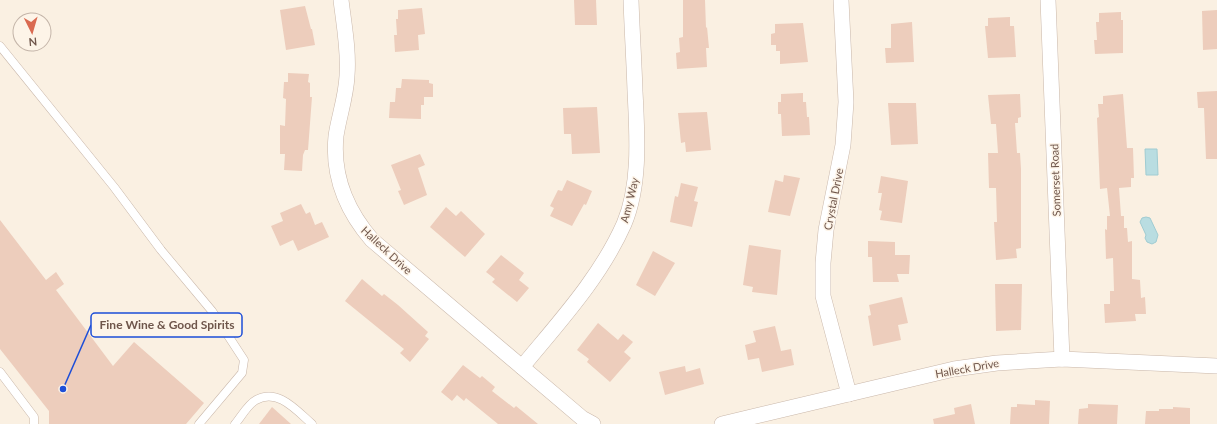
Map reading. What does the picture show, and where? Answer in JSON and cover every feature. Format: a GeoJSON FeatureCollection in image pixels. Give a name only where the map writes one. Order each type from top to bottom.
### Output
{"type":"FeatureCollection","features":[{"type":"Feature","properties":{"kind":"street","name":"Halleck Drive"},"geometry":{"type":"LineString","coordinates":[[341,0],[348,53],[344,106],[336,136],[335,156],[338,176],[345,199],[359,224],[372,240],[582,418],[593,424]]}},
{"type":"Feature","properties":{"kind":"street","name":"Amy Way"},"geometry":{"type":"LineString","coordinates":[[522,367],[590,283],[609,254],[626,216],[636,168],[638,140],[631,0]]}},
{"type":"Feature","properties":{"kind":"street","name":"Crystal Drive"},"geometry":{"type":"LineString","coordinates":[[841,0],[846,102],[844,138],[836,187],[826,230],[823,296],[849,394]]}},
{"type":"Feature","properties":{"kind":"street","name":"Somerset Road"},"geometry":{"type":"LineString","coordinates":[[1048,0],[1062,359]]}},
{"type":"Feature","properties":{"kind":"street","name":"Halleck Drive"},"geometry":{"type":"LineString","coordinates":[[722,424],[954,369],[997,363],[1062,359],[1217,366]]}},
{"type":"Feature","properties":{"kind":"lane"},"geometry":{"type":"LineString","coordinates":[[0,46],[114,187],[161,250],[212,311],[244,360],[242,373],[199,424]]}},
{"type":"Feature","properties":{"kind":"lane"},"geometry":{"type":"LineString","coordinates":[[0,372],[34,417],[34,424]]}},
{"type":"Feature","properties":{"kind":"lane"},"geometry":{"type":"LineString","coordinates":[[235,424],[254,400],[271,395],[287,402],[312,424]]}},
{"type":"Feature","properties":{"kind":"water"},"geometry":{"type":"Polygon","coordinates":[[[1145,149],[1157,149],[1158,175],[1146,175],[1145,149]]]}},
{"type":"Feature","properties":{"kind":"water"},"geometry":{"type":"Polygon","coordinates":[[[1142,218],[1150,218],[1158,235],[1156,242],[1152,244],[1147,242],[1145,238],[1146,235],[1140,222],[1142,218]]]}},
{"type":"Feature","properties":{"kind":"building"},"geometry":{"type":"Polygon","coordinates":[[[574,0],[596,0],[597,25],[575,25],[574,0]]]}},
{"type":"Feature","properties":{"kind":"building"},"geometry":{"type":"Polygon","coordinates":[[[683,0],[705,0],[706,28],[707,27],[709,48],[706,48],[707,67],[677,69],[676,53],[680,52],[679,38],[683,37],[683,0]]]}},
{"type":"Feature","properties":{"kind":"building"},"geometry":{"type":"Polygon","coordinates":[[[305,6],[315,45],[286,50],[280,10],[305,6]]]}},
{"type":"Feature","properties":{"kind":"building"},"geometry":{"type":"Polygon","coordinates":[[[422,8],[425,34],[418,35],[419,50],[395,52],[394,35],[397,35],[396,19],[398,19],[398,10],[422,8]]]}},
{"type":"Feature","properties":{"kind":"building"},"geometry":{"type":"Polygon","coordinates":[[[1217,10],[1217,49],[1203,50],[1202,11],[1217,10]]]}},
{"type":"Feature","properties":{"kind":"building"},"geometry":{"type":"Polygon","coordinates":[[[1121,12],[1121,20],[1123,20],[1123,53],[1095,54],[1094,40],[1097,40],[1096,22],[1099,22],[1099,13],[1121,12]]]}},
{"type":"Feature","properties":{"kind":"building"},"geometry":{"type":"Polygon","coordinates":[[[1010,17],[1010,26],[1014,26],[1016,57],[988,58],[985,26],[988,26],[988,18],[1010,17]]]}},
{"type":"Feature","properties":{"kind":"building"},"geometry":{"type":"Polygon","coordinates":[[[912,22],[914,62],[886,63],[885,48],[891,48],[891,24],[912,22]]]}},
{"type":"Feature","properties":{"kind":"building"},"geometry":{"type":"Polygon","coordinates":[[[803,23],[808,62],[780,64],[780,51],[776,51],[776,45],[771,45],[771,34],[775,33],[775,24],[803,23]]]}},
{"type":"Feature","properties":{"kind":"building"},"geometry":{"type":"Polygon","coordinates":[[[288,73],[309,74],[308,82],[310,83],[310,97],[312,97],[308,150],[305,150],[303,155],[302,171],[284,170],[285,154],[280,154],[280,125],[285,126],[286,99],[283,98],[284,82],[288,82],[288,73]]]}},
{"type":"Feature","properties":{"kind":"building"},"geometry":{"type":"Polygon","coordinates":[[[402,79],[429,80],[429,83],[433,84],[433,97],[424,97],[424,105],[421,105],[421,119],[389,118],[390,102],[395,102],[396,88],[401,88],[402,79]]]}},
{"type":"Feature","properties":{"kind":"building"},"geometry":{"type":"Polygon","coordinates":[[[1217,91],[1217,159],[1206,159],[1204,108],[1198,108],[1197,92],[1217,91]]]}},
{"type":"Feature","properties":{"kind":"building"},"geometry":{"type":"Polygon","coordinates":[[[803,93],[803,102],[806,102],[807,117],[809,117],[810,135],[782,136],[781,114],[778,114],[778,102],[781,102],[781,94],[803,93]]]}},
{"type":"Feature","properties":{"kind":"building"},"geometry":{"type":"Polygon","coordinates":[[[1020,94],[1021,117],[1018,118],[1018,123],[1015,123],[1017,153],[1020,153],[1021,169],[1021,248],[1016,249],[1017,258],[996,260],[994,222],[997,222],[996,188],[989,188],[988,153],[998,153],[996,124],[991,124],[988,95],[1020,94]]]}},
{"type":"Feature","properties":{"kind":"building"},"geometry":{"type":"Polygon","coordinates":[[[1123,94],[1127,148],[1133,148],[1134,178],[1131,178],[1131,187],[1119,188],[1121,216],[1124,216],[1124,228],[1127,228],[1128,242],[1132,241],[1132,279],[1140,280],[1141,298],[1145,297],[1146,314],[1135,314],[1136,321],[1105,323],[1104,304],[1110,304],[1110,291],[1114,291],[1113,258],[1106,259],[1105,229],[1107,230],[1107,216],[1110,216],[1107,188],[1100,189],[1097,118],[1099,117],[1098,104],[1103,104],[1103,96],[1123,94]]]}},
{"type":"Feature","properties":{"kind":"building"},"geometry":{"type":"Polygon","coordinates":[[[888,103],[916,103],[918,144],[891,145],[888,103]]]}},
{"type":"Feature","properties":{"kind":"building"},"geometry":{"type":"Polygon","coordinates":[[[597,107],[600,153],[572,154],[571,134],[564,134],[563,108],[597,107]]]}},
{"type":"Feature","properties":{"kind":"building"},"geometry":{"type":"Polygon","coordinates":[[[707,112],[711,150],[686,152],[685,142],[681,143],[678,113],[707,112]]]}},
{"type":"Feature","properties":{"kind":"building"},"geometry":{"type":"Polygon","coordinates":[[[420,154],[425,165],[418,168],[427,195],[404,205],[398,191],[401,190],[391,165],[420,154]]]}},
{"type":"Feature","properties":{"kind":"building"},"geometry":{"type":"Polygon","coordinates":[[[784,175],[800,178],[790,216],[768,212],[775,180],[783,182],[784,175]]]}},
{"type":"Feature","properties":{"kind":"building"},"geometry":{"type":"Polygon","coordinates":[[[881,176],[908,181],[902,223],[880,220],[882,211],[879,210],[882,193],[878,193],[881,176]]]}},
{"type":"Feature","properties":{"kind":"building"},"geometry":{"type":"Polygon","coordinates":[[[567,180],[592,191],[586,205],[584,204],[572,226],[550,216],[554,208],[550,206],[558,190],[562,191],[567,180]]]}},
{"type":"Feature","properties":{"kind":"building"},"geometry":{"type":"Polygon","coordinates":[[[681,183],[698,187],[694,201],[698,202],[692,227],[670,222],[675,196],[678,197],[681,183]]]}},
{"type":"Feature","properties":{"kind":"building"},"geometry":{"type":"Polygon","coordinates":[[[301,204],[306,214],[310,212],[315,225],[322,222],[329,237],[298,251],[293,240],[280,246],[271,226],[283,221],[280,213],[301,204]]]}},
{"type":"Feature","properties":{"kind":"building"},"geometry":{"type":"Polygon","coordinates":[[[446,207],[456,216],[461,211],[485,234],[465,257],[430,227],[446,207]]]}},
{"type":"Feature","properties":{"kind":"building"},"geometry":{"type":"Polygon","coordinates":[[[0,220],[46,280],[56,272],[64,284],[56,290],[113,366],[134,342],[204,403],[186,424],[49,424],[49,411],[0,349],[0,220]]]}},
{"type":"Feature","properties":{"kind":"building"},"geometry":{"type":"Polygon","coordinates":[[[868,241],[895,242],[895,255],[910,255],[909,274],[897,274],[899,282],[873,282],[872,257],[868,257],[868,241]]]}},
{"type":"Feature","properties":{"kind":"building"},"geometry":{"type":"Polygon","coordinates":[[[749,245],[781,250],[777,295],[752,292],[753,287],[743,285],[749,245]]]}},
{"type":"Feature","properties":{"kind":"building"},"geometry":{"type":"Polygon","coordinates":[[[653,251],[675,263],[655,296],[636,285],[653,251]]]}},
{"type":"Feature","properties":{"kind":"building"},"geometry":{"type":"Polygon","coordinates":[[[501,255],[524,273],[519,280],[529,288],[517,302],[492,282],[495,279],[486,272],[501,255]]]}},
{"type":"Feature","properties":{"kind":"building"},"geometry":{"type":"Polygon","coordinates":[[[362,279],[382,296],[384,294],[398,305],[428,332],[425,336],[429,339],[410,362],[400,353],[404,349],[345,301],[362,279]]]}},
{"type":"Feature","properties":{"kind":"building"},"geometry":{"type":"Polygon","coordinates":[[[995,284],[1022,284],[1021,330],[996,331],[995,284]]]}},
{"type":"Feature","properties":{"kind":"building"},"geometry":{"type":"Polygon","coordinates":[[[902,297],[908,323],[898,325],[901,340],[873,346],[868,316],[871,315],[869,305],[902,297]]]}},
{"type":"Feature","properties":{"kind":"building"},"geometry":{"type":"Polygon","coordinates":[[[598,323],[618,340],[623,334],[633,342],[624,352],[631,358],[610,382],[587,362],[589,359],[577,350],[598,323]]]}},
{"type":"Feature","properties":{"kind":"building"},"geometry":{"type":"Polygon","coordinates":[[[775,326],[781,351],[791,349],[794,365],[762,372],[759,358],[748,360],[745,345],[756,342],[753,331],[775,326]]]}},
{"type":"Feature","properties":{"kind":"building"},"geometry":{"type":"Polygon","coordinates":[[[463,365],[480,378],[482,376],[495,387],[492,391],[514,408],[516,406],[538,424],[498,424],[466,398],[464,401],[457,395],[452,401],[441,392],[463,365]]]}},
{"type":"Feature","properties":{"kind":"building"},"geometry":{"type":"Polygon","coordinates":[[[685,366],[686,372],[700,368],[704,384],[665,395],[659,372],[685,366]]]}},
{"type":"Feature","properties":{"kind":"building"},"geometry":{"type":"Polygon","coordinates":[[[1035,400],[1050,401],[1049,424],[1010,424],[1011,407],[1017,407],[1017,404],[1035,405],[1035,400]]]}},
{"type":"Feature","properties":{"kind":"building"},"geometry":{"type":"Polygon","coordinates":[[[971,404],[975,424],[934,424],[933,419],[955,414],[954,408],[971,404]]]}},
{"type":"Feature","properties":{"kind":"building"},"geometry":{"type":"Polygon","coordinates":[[[1088,404],[1118,405],[1117,424],[1078,424],[1079,409],[1088,408],[1088,404]]]}},
{"type":"Feature","properties":{"kind":"building"},"geometry":{"type":"Polygon","coordinates":[[[272,407],[291,424],[259,424],[272,407]]]}},
{"type":"Feature","properties":{"kind":"building"},"geometry":{"type":"Polygon","coordinates":[[[1173,407],[1190,408],[1190,424],[1145,424],[1146,411],[1173,409],[1173,407]]]}},
{"type":"Feature","properties":{"kind":"place","name":"Fine Wine & Good Spirits"},"geometry":{"type":"Point","coordinates":[63,389]}}]}
